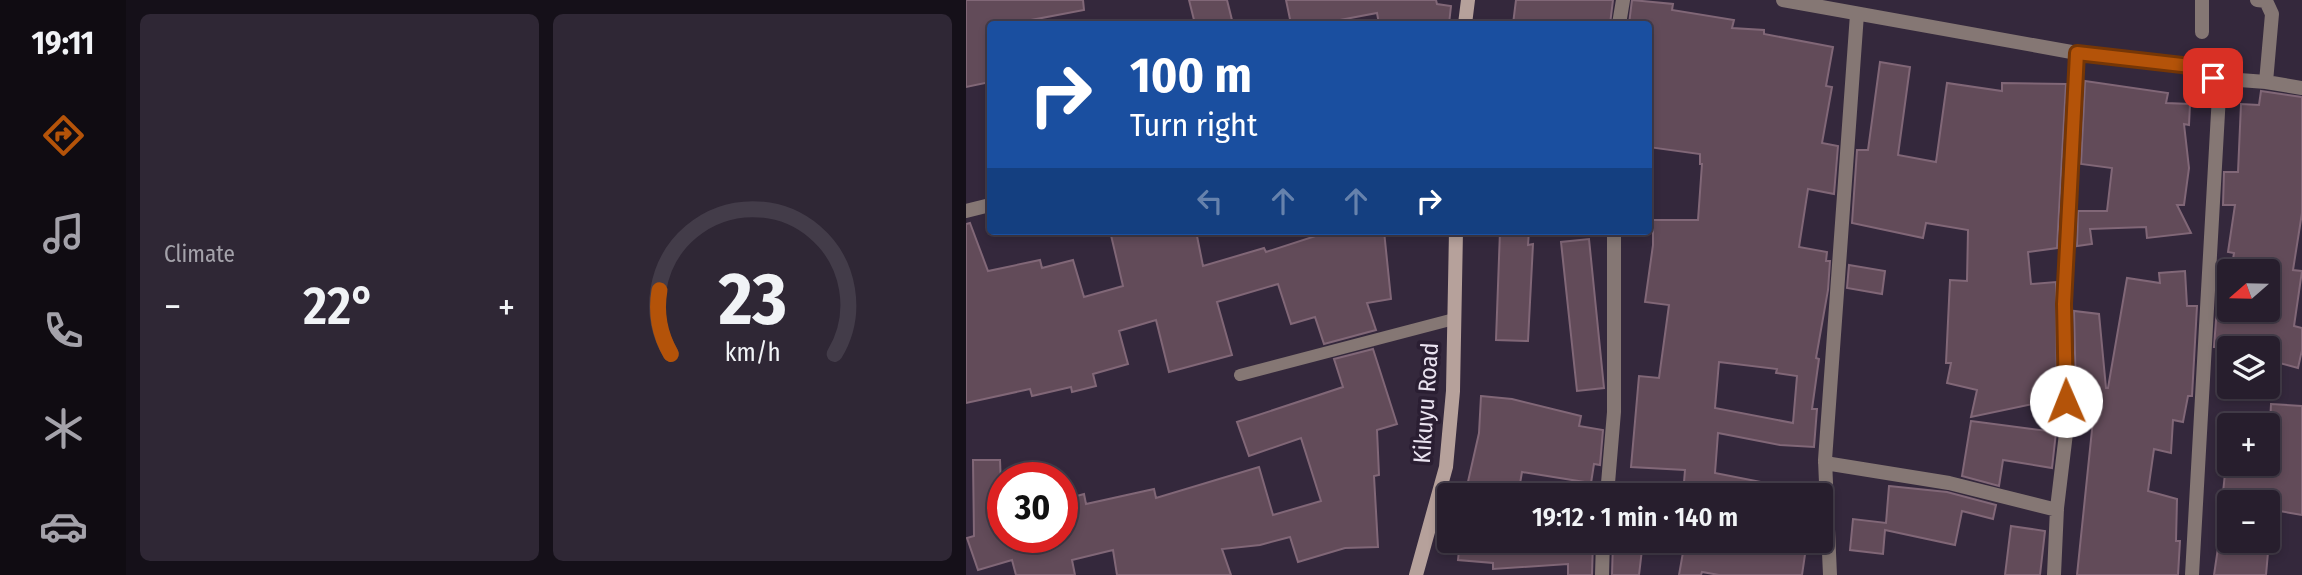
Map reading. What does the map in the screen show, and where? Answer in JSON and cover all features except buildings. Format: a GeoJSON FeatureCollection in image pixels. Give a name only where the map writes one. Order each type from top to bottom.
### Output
{"type":"FeatureCollection","features":[{"type":"Feature","properties":{"kind":"main road"},"geometry":{"type":"LineString","coordinates":[[1465,21],[1468,0]]}},
{"type":"Feature","properties":{"kind":"main road","name":"Kikuyu Road"},"geometry":{"type":"LineString","coordinates":[[1416,575],[1446,467],[1453,391],[1455,235]]}},
{"type":"Feature","properties":{"kind":"street"},"geometry":{"type":"LineString","coordinates":[[1620,21],[1623,0]]}},
{"type":"Feature","properties":{"kind":"street"},"geometry":{"type":"LineString","coordinates":[[1783,0],[2077,53],[2182,65],[2199,69],[2213,78],[2302,88]]}},
{"type":"Feature","properties":{"kind":"street"},"geometry":{"type":"LineString","coordinates":[[2202,0],[2202,32]]}},
{"type":"Feature","properties":{"kind":"street"},"geometry":{"type":"LineString","coordinates":[[2257,0],[2266,1],[2272,14],[2266,82]]}},
{"type":"Feature","properties":{"kind":"street"},"geometry":{"type":"LineString","coordinates":[[1830,575],[1825,463],[1857,14]]}},
{"type":"Feature","properties":{"kind":"street"},"geometry":{"type":"LineString","coordinates":[[2054,575],[2057,510],[2067,425],[2064,304],[2077,53]]}},
{"type":"Feature","properties":{"kind":"street"},"geometry":{"type":"LineString","coordinates":[[2192,575],[2219,95],[2213,78]]}},
{"type":"Feature","properties":{"kind":"street"},"geometry":{"type":"LineString","coordinates":[[966,211],[987,206]]}},
{"type":"Feature","properties":{"kind":"street"},"geometry":{"type":"LineString","coordinates":[[1608,483],[1614,412],[1614,235]]}},
{"type":"Feature","properties":{"kind":"street"},"geometry":{"type":"LineString","coordinates":[[1825,463],[1949,483],[2057,510]]}},
{"type":"Feature","properties":{"kind":"street"},"geometry":{"type":"LineString","coordinates":[[1602,575],[1603,553]]}},
{"type":"Feature","properties":{"kind":"lane"},"geometry":{"type":"LineString","coordinates":[[1240,375],[1454,318]]}},
{"type":"Feature","properties":{"kind":"route"},"geometry":{"type":"LineString","coordinates":[[2066,401],[2064,304],[2077,53],[2182,65],[2199,69],[2213,78]]}}]}
